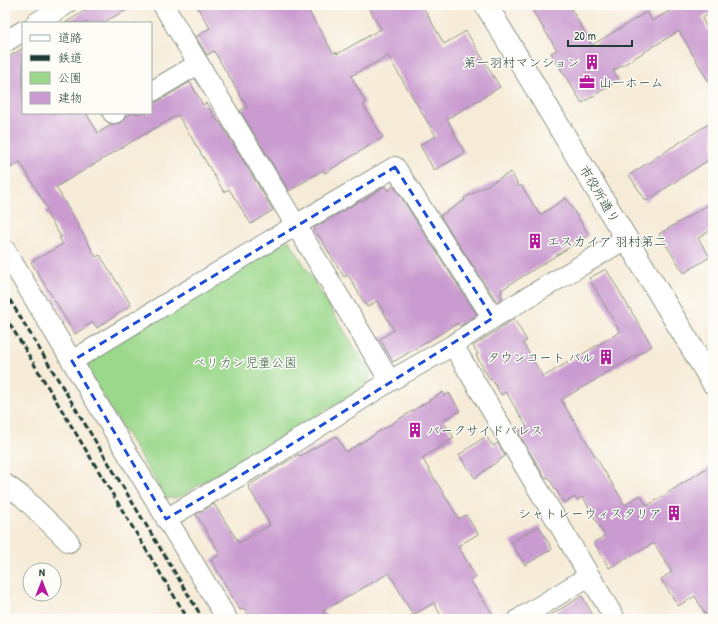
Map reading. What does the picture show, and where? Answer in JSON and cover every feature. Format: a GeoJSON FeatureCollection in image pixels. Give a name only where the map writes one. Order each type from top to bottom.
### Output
{"type":"FeatureCollection","features":[{"type":"Feature","properties":{"kind":"street"},"geometry":{"type":"LineString","coordinates":[[40,22],[65,5]]}},
{"type":"Feature","properties":{"kind":"street"},"geometry":{"type":"LineString","coordinates":[[163,5],[390,381]]}},
{"type":"Feature","properties":{"kind":"street","name":"市役所通り"},"geometry":{"type":"LineString","coordinates":[[486,5],[713,383]]}},
{"type":"Feature","properties":{"kind":"street"},"geometry":{"type":"LineString","coordinates":[[5,42],[22,32]]}},
{"type":"Feature","properties":{"kind":"street"},"geometry":{"type":"LineString","coordinates":[[152,91],[198,64]]}},
{"type":"Feature","properties":{"kind":"street"},"geometry":{"type":"LineString","coordinates":[[72,361],[296,225],[395,167],[493,318]]}},
{"type":"Feature","properties":{"kind":"street"},"geometry":{"type":"LineString","coordinates":[[166,519],[268,459],[390,381],[452,345],[493,318],[627,238]]}},
{"type":"Feature","properties":{"kind":"street"},"geometry":{"type":"LineString","coordinates":[[5,250],[227,619]]}},
{"type":"Feature","properties":{"kind":"street"},"geometry":{"type":"LineString","coordinates":[[452,345],[615,619]]}},
{"type":"Feature","properties":{"kind":"street"},"geometry":{"type":"LineString","coordinates":[[5,484],[23,497],[69,542]]}},
{"type":"Feature","properties":{"kind":"street"},"geometry":{"type":"LineString","coordinates":[[519,619],[590,576]]}},
{"type":"Feature","properties":{"kind":"highlighted area"},"geometry":{"type":"Polygon","coordinates":[[[395,167],[493,318],[268,459],[166,519],[72,361],[395,167]]]}},
{"type":"Feature","properties":{"kind":"green space","name":"ペリカン児童公園"},"geometry":{"type":"Polygon","coordinates":[[[289,240],[370,373],[367,386],[177,498],[166,498],[87,370],[89,358],[289,240]]]}},
{"type":"Feature","properties":{"kind":"building"},"geometry":{"type":"Polygon","coordinates":[[[83,5],[136,5],[104,22],[67,22],[86,10],[83,5]]]}},
{"type":"Feature","properties":{"kind":"building"},"geometry":{"type":"Polygon","coordinates":[[[196,5],[305,5],[333,53],[336,52],[337,54],[381,29],[367,5],[422,5],[444,44],[466,31],[500,87],[447,119],[465,153],[434,170],[420,145],[436,136],[388,56],[351,76],[366,103],[363,105],[383,137],[325,173],[323,170],[289,191],[240,111],[247,107],[214,51],[207,55],[196,37],[210,28],[196,5]]]}},
{"type":"Feature","properties":{"kind":"building"},"geometry":{"type":"Polygon","coordinates":[[[529,5],[569,5],[592,45],[647,12],[652,21],[680,5],[713,5],[713,12],[702,18],[713,40],[713,89],[679,31],[613,71],[619,80],[582,103],[551,53],[557,50],[529,5]]]}},
{"type":"Feature","properties":{"kind":"building"},"geometry":{"type":"Polygon","coordinates":[[[22,49],[22,114],[87,114],[98,133],[113,124],[120,123],[125,117],[131,114],[152,114],[152,103],[157,102],[190,82],[203,105],[206,103],[219,123],[220,122],[273,210],[251,224],[229,189],[224,192],[178,115],[56,187],[96,257],[100,255],[131,305],[97,328],[93,322],[75,334],[31,262],[63,244],[59,238],[61,237],[45,211],[48,209],[20,162],[5,171],[5,59],[22,49]]]}},
{"type":"Feature","properties":{"kind":"building"},"geometry":{"type":"Polygon","coordinates":[[[713,121],[713,157],[646,201],[629,175],[713,121]]]}},
{"type":"Feature","properties":{"kind":"building","name":"エスカイア 羽村第二"},"geometry":{"type":"Polygon","coordinates":[[[511,172],[519,187],[521,185],[540,215],[566,198],[589,235],[501,290],[502,293],[500,294],[503,299],[497,302],[440,216],[465,200],[464,198],[511,172]]]}},
{"type":"Feature","properties":{"kind":"building"},"geometry":{"type":"Polygon","coordinates":[[[385,186],[388,191],[394,186],[477,315],[460,326],[458,323],[393,362],[380,339],[394,330],[377,301],[367,307],[348,275],[344,277],[314,228],[360,201],[361,202],[385,186]]]}},
{"type":"Feature","properties":{"kind":"building"},"geometry":{"type":"Polygon","coordinates":[[[713,202],[713,229],[698,238],[710,257],[684,273],[659,234],[713,202]]]}},
{"type":"Feature","properties":{"kind":"building"},"geometry":{"type":"Polygon","coordinates":[[[606,269],[652,346],[561,400],[625,505],[640,495],[647,506],[713,464],[713,619],[708,619],[695,596],[678,606],[661,579],[672,572],[654,543],[609,568],[594,542],[605,536],[583,497],[577,500],[575,497],[564,503],[548,477],[545,478],[518,432],[527,427],[506,392],[501,395],[492,379],[490,380],[476,355],[478,354],[473,346],[514,319],[527,341],[523,343],[543,377],[620,332],[589,278],[606,269]]]}},
{"type":"Feature","properties":{"kind":"building"},"geometry":{"type":"Polygon","coordinates":[[[443,392],[444,396],[449,393],[460,411],[443,421],[454,438],[422,458],[459,519],[466,515],[478,534],[458,546],[476,577],[470,580],[496,619],[443,619],[434,603],[413,615],[389,573],[323,611],[328,619],[251,619],[244,608],[240,610],[211,560],[220,554],[196,514],[214,504],[239,543],[270,525],[248,486],[299,454],[300,456],[336,436],[346,452],[443,392]]]}},
{"type":"Feature","properties":{"kind":"building"},"geometry":{"type":"Polygon","coordinates":[[[486,436],[493,446],[498,443],[505,456],[475,478],[459,455],[486,436]]]}},
{"type":"Feature","properties":{"kind":"building"},"geometry":{"type":"Polygon","coordinates":[[[539,526],[552,549],[525,565],[511,542],[539,526]]]}},
{"type":"Feature","properties":{"kind":"building"},"geometry":{"type":"Polygon","coordinates":[[[582,596],[595,619],[544,619],[582,596]]]}},
{"type":"Feature","properties":{"kind":"railway"},"geometry":{"type":"LineString","coordinates":[[5,292],[203,619]]}},
{"type":"Feature","properties":{"kind":"railway"},"geometry":{"type":"LineString","coordinates":[[5,316],[188,619]]}},
{"type":"Feature","properties":{"kind":"place","name":"第一羽村マンション"},"geometry":{"type":"Point","coordinates":[592,62]}},
{"type":"Feature","properties":{"kind":"place","name":"山一ホーム"},"geometry":{"type":"Point","coordinates":[587,82]}},
{"type":"Feature","properties":{"kind":"place","name":"エスカイア 羽村第二"},"geometry":{"type":"Point","coordinates":[535,241]}},
{"type":"Feature","properties":{"kind":"place","name":"タウンコート パル"},"geometry":{"type":"Point","coordinates":[606,357]}},
{"type":"Feature","properties":{"kind":"place","name":"パークサイドパレス"},"geometry":{"type":"Point","coordinates":[415,430]}},
{"type":"Feature","properties":{"kind":"place","name":"シャトレーウィスタリア"},"geometry":{"type":"Point","coordinates":[674,513]}}]}
